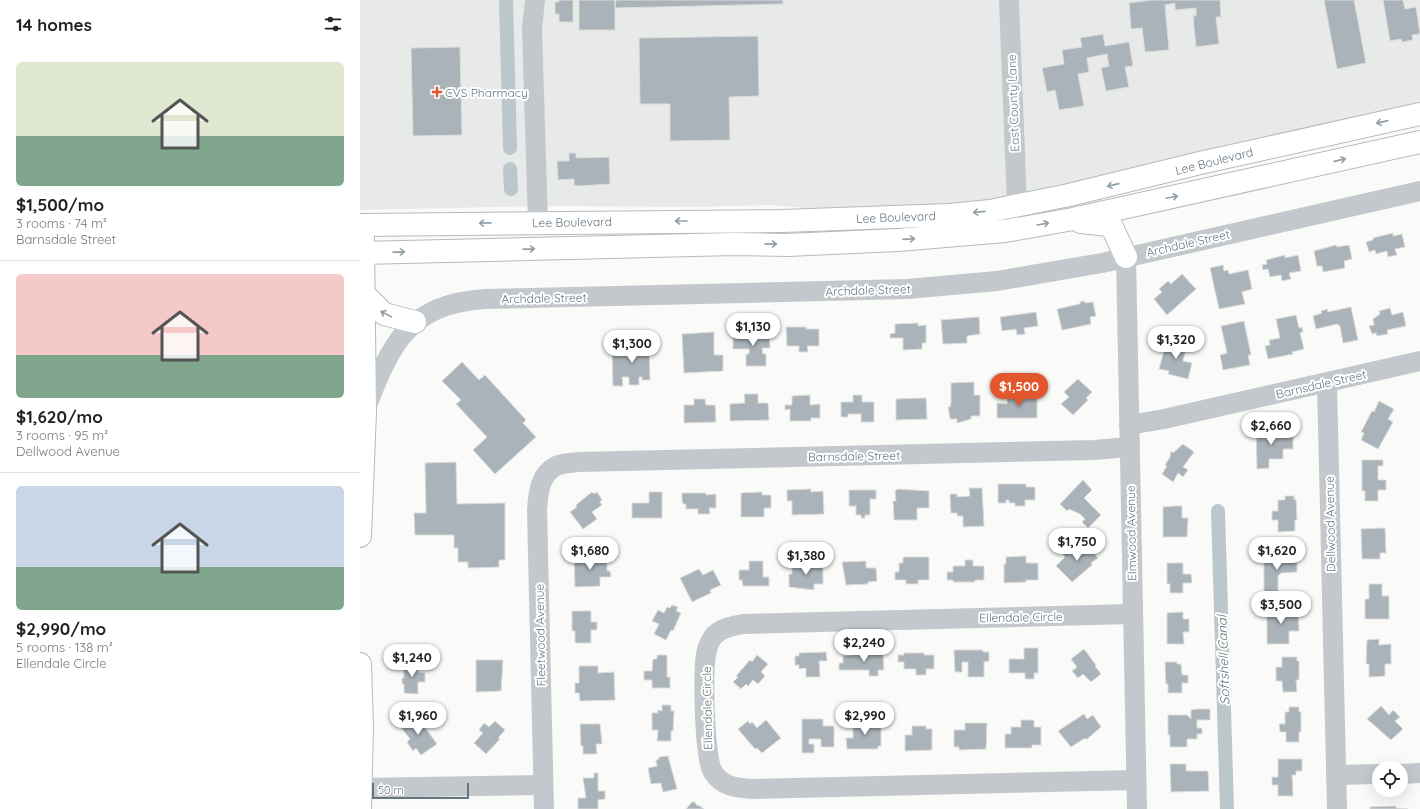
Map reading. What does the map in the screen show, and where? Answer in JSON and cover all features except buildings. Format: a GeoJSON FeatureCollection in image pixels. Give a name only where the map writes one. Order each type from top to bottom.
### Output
{"type":"FeatureCollection","features":[{"type":"Feature","properties":{"kind":"main road","name":"Lee Boulevard"},"geometry":{"type":"LineString","coordinates":[[361,225],[764,221],[950,215],[1017,206],[1420,114]]}},
{"type":"Feature","properties":{"kind":"main road"},"geometry":{"type":"LineString","coordinates":[[1205,190],[1225,173],[1289,159],[1320,150],[1323,136]]}},
{"type":"Feature","properties":{"kind":"main road","name":"Lee Boulevard"},"geometry":{"type":"LineString","coordinates":[[361,253],[670,245],[787,245],[950,236],[1020,228],[1066,220],[1420,142]]}},
{"type":"Feature","properties":{"kind":"main road"},"geometry":{"type":"LineString","coordinates":[[1126,257],[1134,214],[1146,203]]}},
{"type":"Feature","properties":{"kind":"main road"},"geometry":{"type":"LineString","coordinates":[[1017,206],[1020,228]]}},
{"type":"Feature","properties":{"kind":"main road"},"geometry":{"type":"LineString","coordinates":[[1066,220],[1109,225],[1116,234],[1126,257]]}},
{"type":"Feature","properties":{"kind":"main road"},"geometry":{"type":"LineString","coordinates":[[670,245],[697,234],[751,230],[761,227],[764,221]]}},
{"type":"Feature","properties":{"kind":"main road"},"geometry":{"type":"LineString","coordinates":[[360,536],[365,412],[361,225]]}},
{"type":"Feature","properties":{"kind":"main road"},"geometry":{"type":"LineString","coordinates":[[363,293],[384,314],[415,322]]}},
{"type":"Feature","properties":{"kind":"main road"},"geometry":{"type":"LineString","coordinates":[[360,664],[360,809]]}},
{"type":"Feature","properties":{"kind":"street"},"geometry":{"type":"LineString","coordinates":[[535,0],[532,29],[538,223]]}},
{"type":"Feature","properties":{"kind":"street","name":"East County Lane"},"geometry":{"type":"LineString","coordinates":[[1009,0],[1017,206]]}},
{"type":"Feature","properties":{"kind":"street","name":"Archdale Street"},"geometry":{"type":"LineString","coordinates":[[365,412],[380,371],[398,341],[415,322],[437,308],[468,300],[930,287],[976,283],[1054,272],[1420,191]]}},
{"type":"Feature","properties":{"kind":"street","name":"Elmwood Avenue"},"geometry":{"type":"LineString","coordinates":[[1126,257],[1137,809]]}},
{"type":"Feature","properties":{"kind":"street","name":"Barnsdale Street"},"geometry":{"type":"LineString","coordinates":[[1129,425],[1164,419],[1420,361]]}},
{"type":"Feature","properties":{"kind":"street","name":"Dellwood Avenue"},"geometry":{"type":"LineString","coordinates":[[1327,383],[1337,809]]}},
{"type":"Feature","properties":{"kind":"street","name":"Barnsdale Street"},"geometry":{"type":"LineString","coordinates":[[578,462],[1094,450],[1129,447]]}},
{"type":"Feature","properties":{"kind":"street","name":"Fleetwood Avenue"},"geometry":{"type":"LineString","coordinates":[[544,809],[538,495],[543,477],[556,465],[578,462]]}},
{"type":"Feature","properties":{"kind":"street","name":"Ellendale Circle"},"geometry":{"type":"LineString","coordinates":[[1132,614],[743,624],[729,626],[714,636],[706,653],[705,694],[708,756],[712,772],[721,782],[736,788],[753,789],[1136,780]]}},
{"type":"Feature","properties":{"kind":"street"},"geometry":{"type":"LineString","coordinates":[[1336,775],[1372,774]]}},
{"type":"Feature","properties":{"kind":"street"},"geometry":{"type":"LineString","coordinates":[[1408,774],[1420,774]]}},
{"type":"Feature","properties":{"kind":"street"},"geometry":{"type":"LineString","coordinates":[[361,788],[543,785]]}},
{"type":"Feature","properties":{"kind":"shaded area"},"geometry":{"type":"Polygon","coordinates":[[[360,0],[1420,0],[1420,106],[989,203],[843,211],[771,205],[695,207],[547,206],[360,210],[360,0]]]}},
{"type":"Feature","properties":{"kind":"waterway"},"geometry":{"type":"LineString","coordinates":[[506,0],[510,148]]}},
{"type":"Feature","properties":{"kind":"waterway"},"geometry":{"type":"LineString","coordinates":[[510,169],[511,189]]}},
{"type":"Feature","properties":{"kind":"waterway","name":"Softshell Canal"},"geometry":{"type":"LineString","coordinates":[[1218,511],[1227,809]]}},
{"type":"Feature","properties":{"kind":"place","name":"CVS Pharmacy"},"geometry":{"type":"Point","coordinates":[437,92]}}]}
